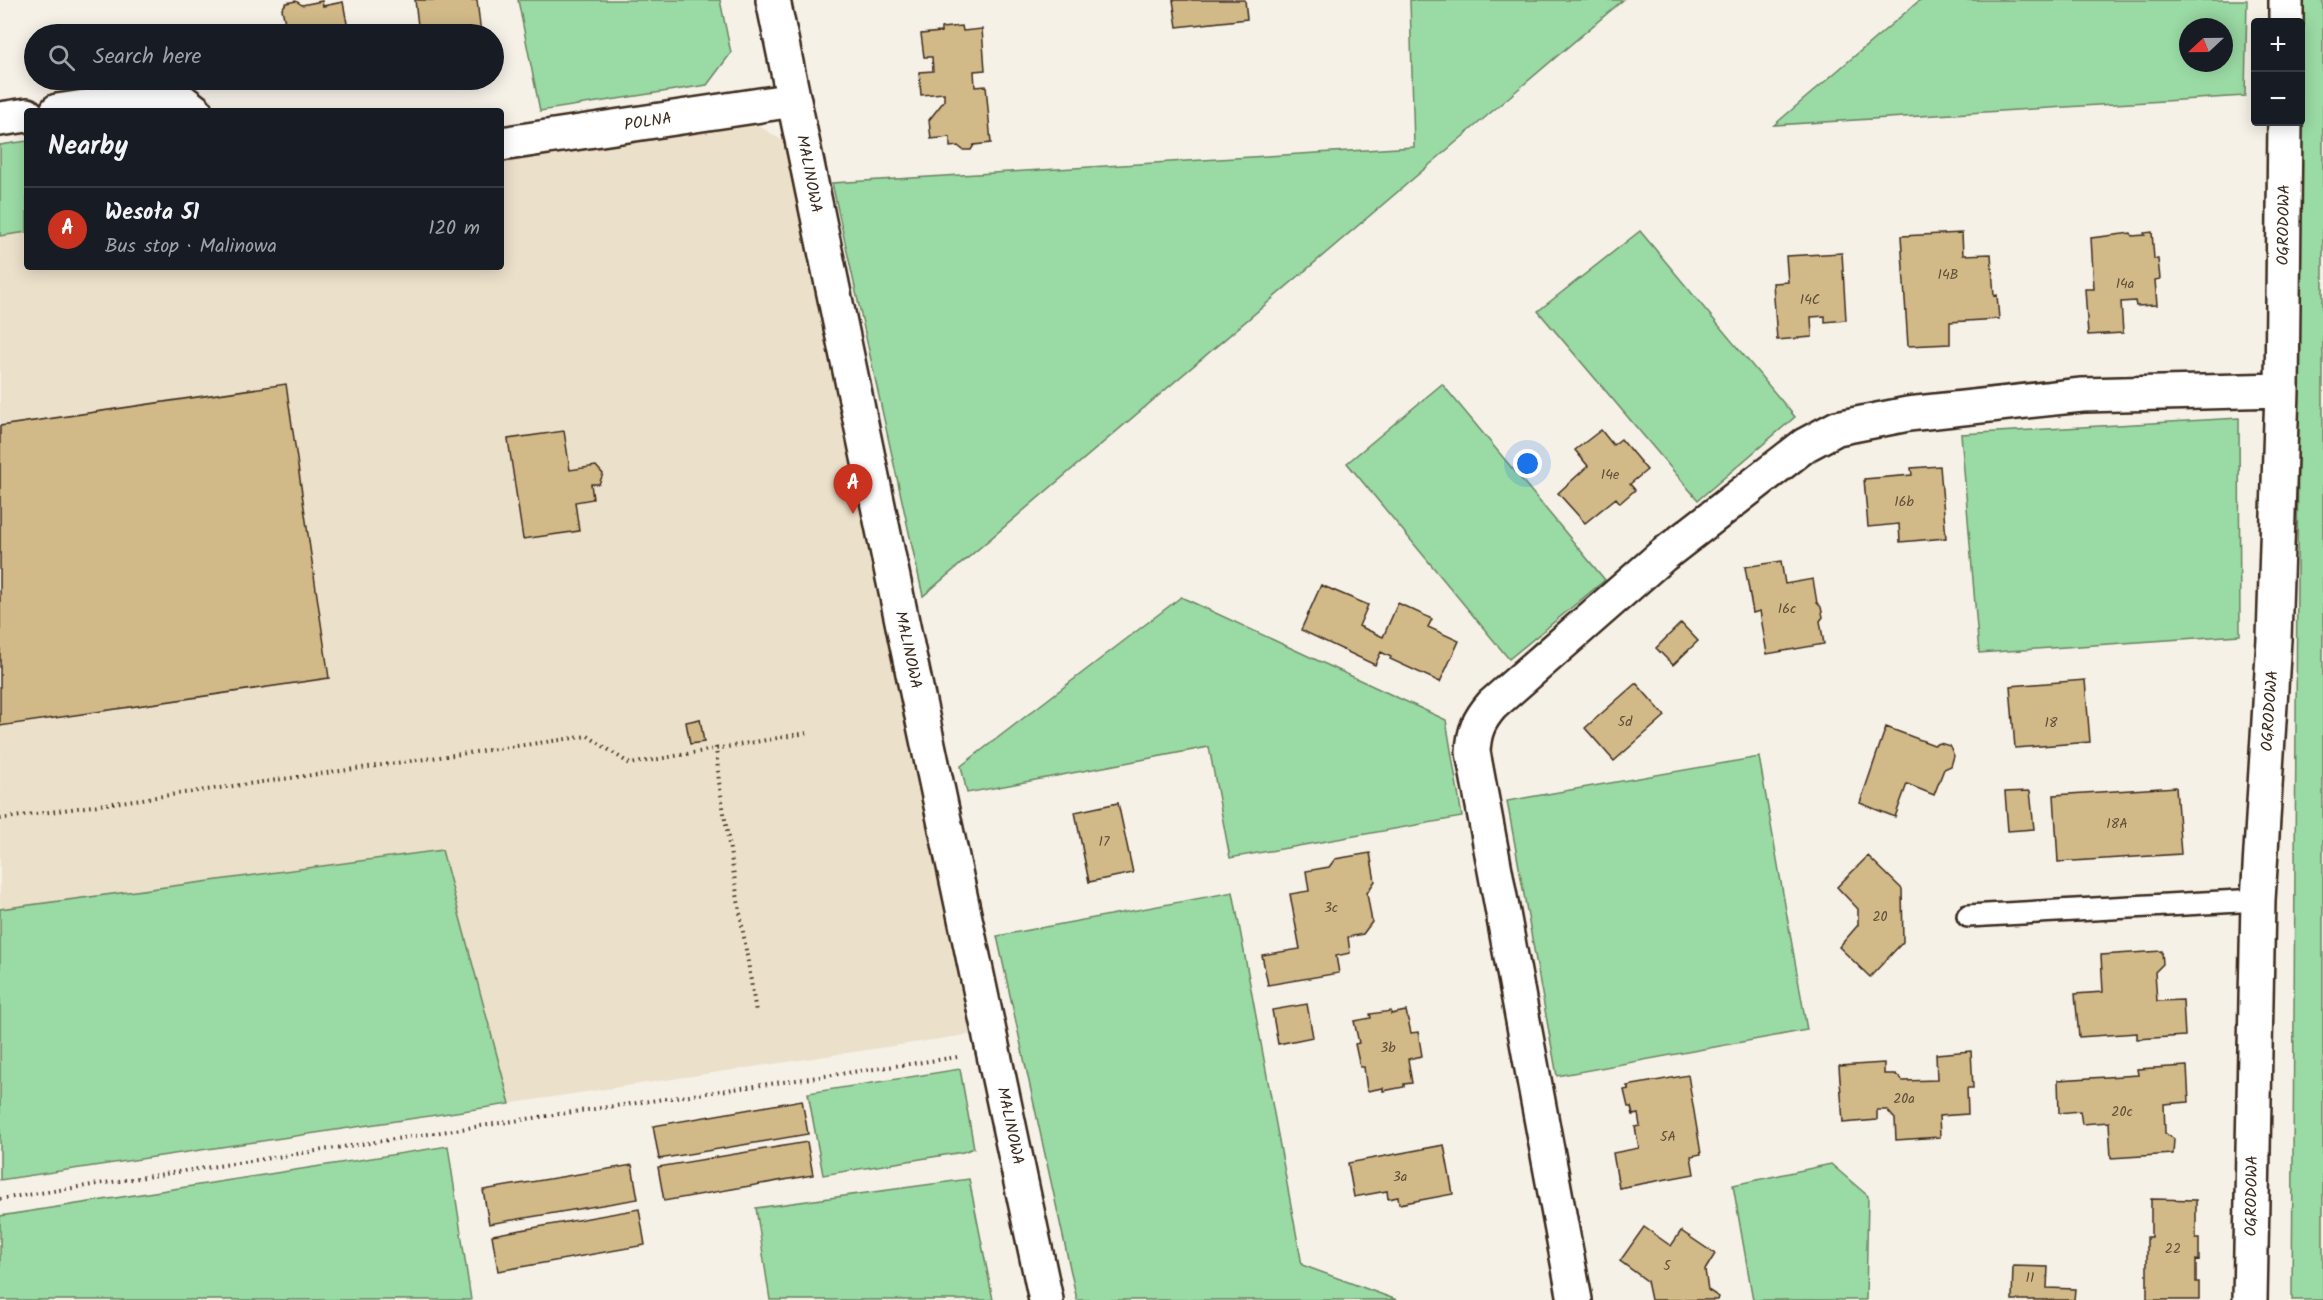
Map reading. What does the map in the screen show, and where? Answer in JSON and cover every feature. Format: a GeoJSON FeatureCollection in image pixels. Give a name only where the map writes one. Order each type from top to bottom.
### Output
{"type":"FeatureCollection","features":[{"type":"Feature","properties":{"kind":"street","name":"MALINOWA"},"geometry":{"type":"LineString","coordinates":[[773,0],[1046,1300]]}},
{"type":"Feature","properties":{"kind":"street"},"geometry":{"type":"LineString","coordinates":[[2286,0],[2286,18]]}},
{"type":"Feature","properties":{"kind":"street"},"geometry":{"type":"LineString","coordinates":[[77,108],[173,94],[191,108]]}},
{"type":"Feature","properties":{"kind":"street","name":"POLNA"},"geometry":{"type":"LineString","coordinates":[[504,144],[794,100]]}},
{"type":"Feature","properties":{"kind":"street"},"geometry":{"type":"LineString","coordinates":[[0,119],[24,115]]}},
{"type":"Feature","properties":{"kind":"street","name":"OGRODOWA"},"geometry":{"type":"LineString","coordinates":[[2250,1300],[2258,900],[2274,639],[2282,390],[2285,126]]}},
{"type":"Feature","properties":{"kind":"street"},"geometry":{"type":"LineString","coordinates":[[1575,1300],[1473,752],[1474,733],[1480,719],[1492,705],[1662,556],[1805,445],[1837,428],[1908,414],[2082,395],[2282,390]]}},
{"type":"Feature","properties":{"kind":"lane"},"geometry":{"type":"LineString","coordinates":[[1968,916],[2258,900]]}},
{"type":"Feature","properties":{"kind":"path"},"geometry":{"type":"LineString","coordinates":[[0,819],[588,736],[630,764],[716,747],[806,733]]}},
{"type":"Feature","properties":{"kind":"path"},"geometry":{"type":"LineString","coordinates":[[716,747],[719,782],[756,1012]]}},
{"type":"Feature","properties":{"kind":"path"},"geometry":{"type":"LineString","coordinates":[[0,1199],[573,1112],[994,1052]]}},
{"type":"Feature","properties":{"kind":"shaded area"},"geometry":{"type":"Polygon","coordinates":[[[750,120],[786,143],[973,1034],[0,1180],[0,236],[24,232],[24,270],[504,270],[504,157],[750,120]]]}},
{"type":"Feature","properties":{"kind":"green space"},"geometry":{"type":"Polygon","coordinates":[[[518,0],[720,0],[731,53],[707,85],[540,111],[518,0]]]}},
{"type":"Feature","properties":{"kind":"green space"},"geometry":{"type":"Polygon","coordinates":[[[1410,0],[1623,0],[923,596],[832,183],[1414,147],[1410,0]]]}},
{"type":"Feature","properties":{"kind":"green space"},"geometry":{"type":"Polygon","coordinates":[[[1920,0],[2247,0],[2245,96],[1774,125],[1920,0]]]}},
{"type":"Feature","properties":{"kind":"green space"},"geometry":{"type":"Polygon","coordinates":[[[2301,0],[2323,0],[2323,1300],[2292,1300],[2300,126],[2305,126],[2305,18],[2301,18],[2301,0]]]}},
{"type":"Feature","properties":{"kind":"green space"},"geometry":{"type":"Polygon","coordinates":[[[24,141],[24,232],[0,236],[0,145],[24,141]]]}},
{"type":"Feature","properties":{"kind":"green space"},"geometry":{"type":"Polygon","coordinates":[[[1640,231],[1795,417],[1698,500],[1538,311],[1640,231]]]}},
{"type":"Feature","properties":{"kind":"green space"},"geometry":{"type":"Polygon","coordinates":[[[1442,384],[1605,580],[1509,659],[1347,463],[1442,384]]]}},
{"type":"Feature","properties":{"kind":"green space"},"geometry":{"type":"Polygon","coordinates":[[[2239,418],[2240,635],[1979,653],[1961,434],[2239,418]]]}},
{"type":"Feature","properties":{"kind":"green space"},"geometry":{"type":"Polygon","coordinates":[[[1181,597],[1446,720],[1462,817],[1230,858],[1209,747],[967,793],[961,766],[1181,597]]]}},
{"type":"Feature","properties":{"kind":"green space"},"geometry":{"type":"Polygon","coordinates":[[[1759,757],[1807,1030],[1557,1076],[1507,801],[1759,757]]]}},
{"type":"Feature","properties":{"kind":"green space"},"geometry":{"type":"Polygon","coordinates":[[[442,850],[510,1104],[0,1180],[0,909],[442,850]]]}},
{"type":"Feature","properties":{"kind":"green space"},"geometry":{"type":"Polygon","coordinates":[[[1233,892],[1302,1265],[1397,1300],[1077,1300],[997,936],[1233,892]]]}},
{"type":"Feature","properties":{"kind":"green space"},"geometry":{"type":"Polygon","coordinates":[[[960,1069],[974,1148],[963,1152],[823,1175],[808,1093],[960,1069]]]}},
{"type":"Feature","properties":{"kind":"green space"},"geometry":{"type":"Polygon","coordinates":[[[448,1146],[471,1300],[0,1300],[0,1216],[448,1146]]]}},
{"type":"Feature","properties":{"kind":"green space"},"geometry":{"type":"Polygon","coordinates":[[[1831,1164],[1868,1196],[1866,1300],[1753,1300],[1733,1185],[1831,1164]]]}},
{"type":"Feature","properties":{"kind":"green space"},"geometry":{"type":"Polygon","coordinates":[[[969,1179],[993,1300],[770,1300],[756,1208],[969,1179]]]}},
{"type":"Feature","properties":{"kind":"building"},"geometry":{"type":"Polygon","coordinates":[[[415,0],[477,0],[480,24],[418,24],[415,0]]]}},
{"type":"Feature","properties":{"kind":"building"},"geometry":{"type":"Polygon","coordinates":[[[1173,0],[1245,0],[1247,19],[1177,27],[1173,0]]]}},
{"type":"Feature","properties":{"kind":"building"},"geometry":{"type":"Polygon","coordinates":[[[296,1],[302,5],[322,1],[323,6],[343,2],[347,24],[285,24],[282,9],[286,3],[296,1]]]}},
{"type":"Feature","properties":{"kind":"building"},"geometry":{"type":"Polygon","coordinates":[[[962,26],[963,31],[982,29],[985,70],[974,71],[975,87],[986,86],[991,143],[974,145],[971,150],[963,150],[958,146],[950,147],[950,137],[931,139],[929,120],[944,101],[944,93],[921,95],[919,72],[933,71],[932,57],[924,57],[921,34],[941,32],[941,28],[962,26]]]}},
{"type":"Feature","properties":{"kind":"building"},"geometry":{"type":"Polygon","coordinates":[[[2152,232],[2154,259],[2158,259],[2160,279],[2155,280],[2157,305],[2136,306],[2135,301],[2121,302],[2123,333],[2088,335],[2085,289],[2094,289],[2091,238],[2131,233],[2132,236],[2145,235],[2144,233],[2152,232]]]}},
{"type":"Feature","properties":{"kind":"building"},"geometry":{"type":"Polygon","coordinates":[[[1962,233],[1963,255],[1991,254],[1994,296],[1997,295],[1999,319],[1950,322],[1950,344],[1908,346],[1901,236],[1962,233]]]}},
{"type":"Feature","properties":{"kind":"building"},"geometry":{"type":"Polygon","coordinates":[[[1842,253],[1846,320],[1825,322],[1825,316],[1811,317],[1812,337],[1777,340],[1773,283],[1788,282],[1786,256],[1842,253]]]}},
{"type":"Feature","properties":{"kind":"building"},"geometry":{"type":"Polygon","coordinates":[[[286,384],[329,678],[0,726],[0,426],[286,384]]]}},
{"type":"Feature","properties":{"kind":"building"},"geometry":{"type":"Polygon","coordinates":[[[1601,430],[1613,445],[1621,439],[1647,470],[1630,484],[1635,490],[1620,503],[1616,498],[1585,523],[1558,493],[1588,466],[1575,450],[1601,430]]]}},
{"type":"Feature","properties":{"kind":"building"},"geometry":{"type":"Polygon","coordinates":[[[564,431],[570,470],[596,466],[603,474],[599,484],[591,484],[593,499],[575,502],[579,531],[523,539],[508,439],[564,431]]]}},
{"type":"Feature","properties":{"kind":"building"},"geometry":{"type":"Polygon","coordinates":[[[1940,466],[1946,538],[1900,542],[1899,524],[1868,527],[1864,479],[1912,475],[1911,468],[1940,466]]]}},
{"type":"Feature","properties":{"kind":"building"},"geometry":{"type":"Polygon","coordinates":[[[1781,561],[1785,584],[1813,579],[1817,603],[1821,607],[1823,617],[1820,621],[1824,644],[1767,654],[1760,611],[1753,613],[1745,567],[1781,561]]]}},
{"type":"Feature","properties":{"kind":"building"},"geometry":{"type":"Polygon","coordinates":[[[1321,585],[1368,605],[1359,626],[1383,637],[1398,603],[1432,619],[1428,627],[1459,641],[1440,682],[1390,659],[1391,657],[1381,652],[1375,665],[1301,630],[1321,585]]]}},
{"type":"Feature","properties":{"kind":"building"},"geometry":{"type":"Polygon","coordinates":[[[1681,623],[1698,641],[1673,665],[1656,648],[1681,623]]]}},
{"type":"Feature","properties":{"kind":"building"},"geometry":{"type":"Polygon","coordinates":[[[2085,680],[2090,742],[2015,748],[2010,686],[2085,680]]]}},
{"type":"Feature","properties":{"kind":"building"},"geometry":{"type":"Polygon","coordinates":[[[1636,683],[1665,716],[1614,761],[1585,728],[1636,683]]]}},
{"type":"Feature","properties":{"kind":"building"},"geometry":{"type":"Polygon","coordinates":[[[700,719],[704,742],[690,744],[686,722],[700,719]]]}},
{"type":"Feature","properties":{"kind":"building"},"geometry":{"type":"Polygon","coordinates":[[[1886,727],[1934,745],[1940,743],[1950,746],[1954,756],[1951,766],[1944,769],[1934,795],[1907,784],[1895,817],[1860,803],[1886,727]]]}},
{"type":"Feature","properties":{"kind":"building"},"geometry":{"type":"Polygon","coordinates":[[[2176,787],[2181,854],[2058,862],[2054,795],[2176,787]]]}},
{"type":"Feature","properties":{"kind":"building"},"geometry":{"type":"Polygon","coordinates":[[[2030,791],[2034,829],[2008,831],[2005,792],[2030,791]]]}},
{"type":"Feature","properties":{"kind":"building"},"geometry":{"type":"Polygon","coordinates":[[[1118,803],[1133,873],[1089,882],[1075,812],[1118,803]]]}},
{"type":"Feature","properties":{"kind":"building"},"geometry":{"type":"Polygon","coordinates":[[[1370,853],[1375,881],[1367,893],[1372,922],[1363,934],[1348,937],[1350,953],[1336,956],[1339,973],[1268,985],[1262,955],[1300,949],[1290,894],[1309,891],[1306,871],[1329,867],[1335,859],[1370,853]]]}},
{"type":"Feature","properties":{"kind":"building"},"geometry":{"type":"Polygon","coordinates":[[[1868,856],[1902,889],[1903,942],[1870,977],[1839,947],[1858,925],[1858,909],[1837,887],[1868,856]]]}},
{"type":"Feature","properties":{"kind":"building"},"geometry":{"type":"Polygon","coordinates":[[[2162,951],[2163,964],[2155,972],[2157,1001],[2183,1000],[2185,1036],[2137,1039],[2137,1033],[2079,1037],[2075,994],[2103,992],[2101,955],[2162,951]]]}},
{"type":"Feature","properties":{"kind":"building"},"geometry":{"type":"Polygon","coordinates":[[[1307,1004],[1313,1037],[1278,1044],[1272,1010],[1307,1004]]]}},
{"type":"Feature","properties":{"kind":"building"},"geometry":{"type":"Polygon","coordinates":[[[1391,1011],[1391,1014],[1406,1011],[1411,1033],[1418,1032],[1422,1056],[1408,1059],[1412,1083],[1383,1091],[1383,1088],[1367,1091],[1364,1067],[1360,1067],[1355,1044],[1359,1043],[1354,1021],[1371,1018],[1370,1014],[1391,1011]]]}},
{"type":"Feature","properties":{"kind":"building"},"geometry":{"type":"Polygon","coordinates":[[[1971,1051],[1973,1088],[1967,1088],[1968,1114],[1939,1116],[1940,1137],[1896,1140],[1895,1119],[1887,1110],[1877,1110],[1877,1120],[1843,1123],[1839,1066],[1884,1063],[1884,1074],[1895,1074],[1903,1081],[1937,1080],[1936,1054],[1971,1051]]]}},
{"type":"Feature","properties":{"kind":"building"},"geometry":{"type":"Polygon","coordinates":[[[2187,1066],[2189,1102],[2164,1104],[2165,1133],[2174,1139],[2173,1154],[2111,1158],[2109,1122],[2082,1124],[2080,1111],[2059,1113],[2058,1080],[2138,1075],[2137,1069],[2187,1066]]]}},
{"type":"Feature","properties":{"kind":"building"},"geometry":{"type":"Polygon","coordinates":[[[1688,1075],[1701,1154],[1691,1156],[1694,1174],[1619,1188],[1613,1153],[1639,1148],[1635,1127],[1640,1126],[1638,1114],[1633,1115],[1631,1107],[1628,1107],[1624,1090],[1629,1089],[1627,1086],[1688,1075]]]}},
{"type":"Feature","properties":{"kind":"building"},"geometry":{"type":"Polygon","coordinates":[[[802,1100],[808,1134],[659,1159],[653,1126],[802,1100]]]}},
{"type":"Feature","properties":{"kind":"building"},"geometry":{"type":"Polygon","coordinates":[[[807,1142],[813,1175],[664,1201],[658,1167],[807,1142]]]}},
{"type":"Feature","properties":{"kind":"building"},"geometry":{"type":"Polygon","coordinates":[[[1444,1145],[1453,1194],[1399,1204],[1398,1197],[1388,1199],[1387,1191],[1354,1197],[1348,1163],[1444,1145]]]}},
{"type":"Feature","properties":{"kind":"building"},"geometry":{"type":"Polygon","coordinates":[[[632,1165],[638,1199],[489,1224],[483,1190],[632,1165]]]}},
{"type":"Feature","properties":{"kind":"building"},"geometry":{"type":"Polygon","coordinates":[[[2151,1199],[2196,1200],[2196,1238],[2199,1238],[2199,1261],[2196,1260],[2196,1282],[2199,1282],[2199,1300],[2147,1300],[2147,1237],[2151,1237],[2151,1199]]]}},
{"type":"Feature","properties":{"kind":"building"},"geometry":{"type":"Polygon","coordinates":[[[639,1209],[645,1245],[498,1271],[492,1235],[639,1209]]]}},
{"type":"Feature","properties":{"kind":"building"},"geometry":{"type":"Polygon","coordinates":[[[1644,1227],[1671,1246],[1681,1231],[1715,1254],[1705,1270],[1708,1290],[1719,1297],[1718,1300],[1651,1300],[1647,1281],[1620,1261],[1644,1227]]]}},
{"type":"Feature","properties":{"kind":"building"},"geometry":{"type":"Polygon","coordinates":[[[2013,1266],[2048,1267],[2047,1288],[2075,1289],[2074,1300],[2012,1300],[2013,1266]]]}},
{"type":"Feature","properties":{"kind":"place","name":"Wesoła 51"},"geometry":{"type":"Point","coordinates":[853,514]}}]}
